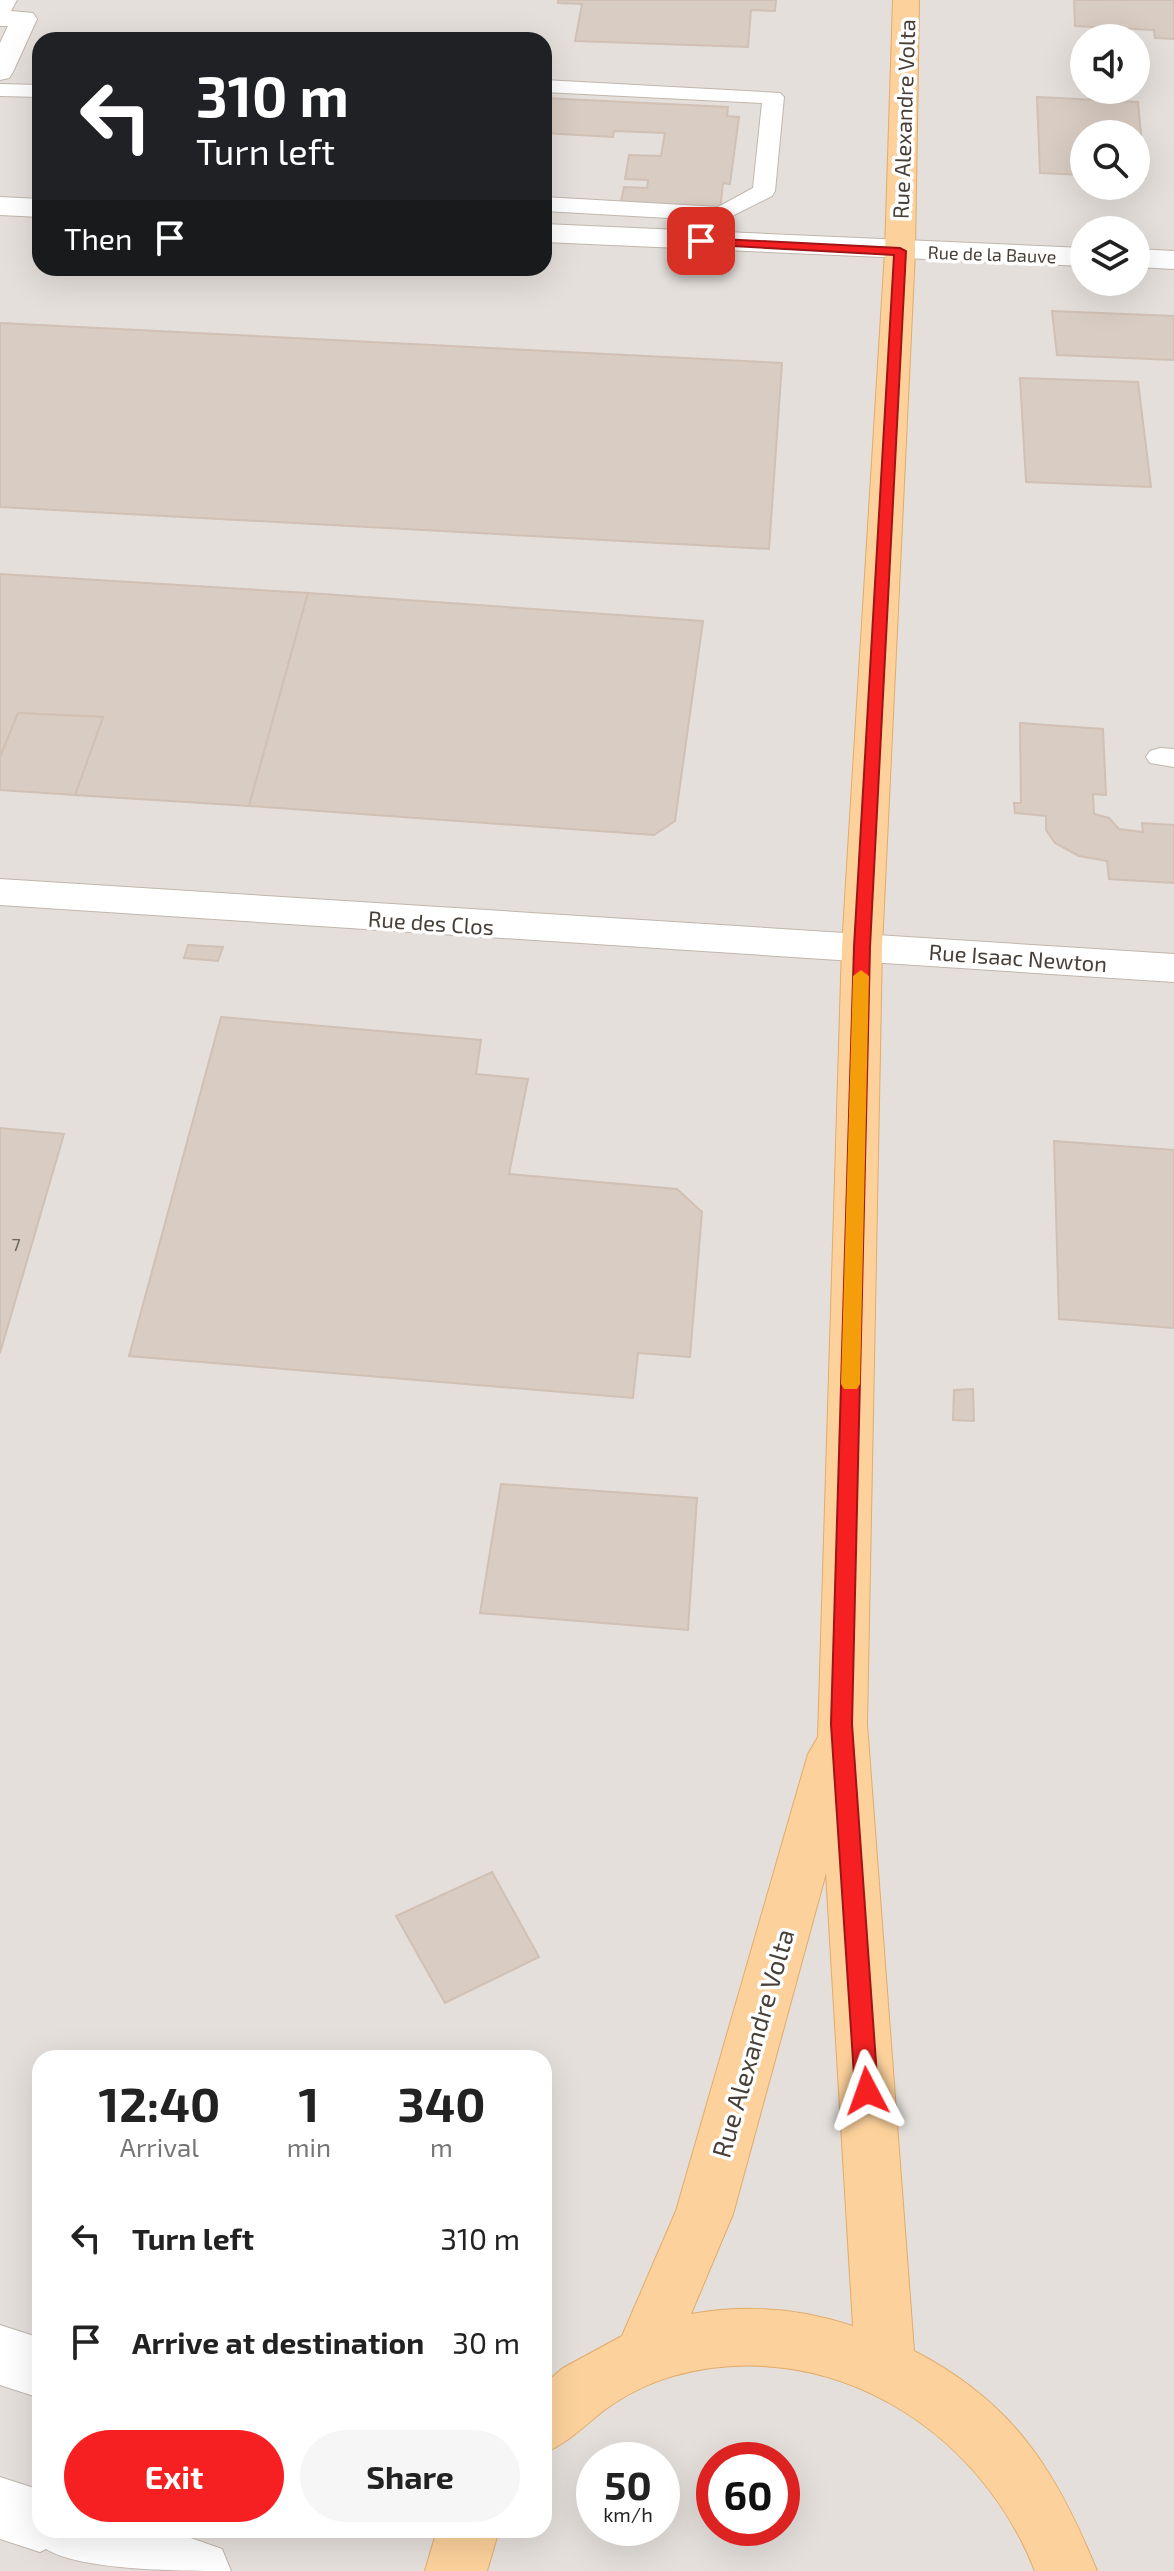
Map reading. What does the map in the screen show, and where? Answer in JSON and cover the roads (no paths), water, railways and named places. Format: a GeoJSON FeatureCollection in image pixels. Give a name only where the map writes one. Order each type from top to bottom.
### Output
{"type":"FeatureCollection","features":[{"type":"Feature","properties":{"kind":"main road","name":"Rue Alexandre Volta"},"geometry":{"type":"LineString","coordinates":[[885,2365],[842,1724],[862,947],[900,251],[906,0]]}},
{"type":"Feature","properties":{"kind":"main road","name":"Rue Alexandre Volta"},"geometry":{"type":"LineString","coordinates":[[644,2354],[704,2214],[842,1724]]}},
{"type":"Feature","properties":{"kind":"main road"},"geometry":{"type":"LineString","coordinates":[[552,2415],[569,2397],[644,2354],[724,2335],[805,2340],[885,2365],[952,2407],[1010,2466],[1055,2541],[1066,2571]]}},
{"type":"Feature","properties":{"kind":"main road"},"geometry":{"type":"LineString","coordinates":[[456,2571],[466,2538]]}},
{"type":"Feature","properties":{"kind":"street"},"geometry":{"type":"LineString","coordinates":[[0,16],[24,19],[0,72]]}},
{"type":"Feature","properties":{"kind":"street"},"geometry":{"type":"LineString","coordinates":[[0,206],[32,208]]}},
{"type":"Feature","properties":{"kind":"street","name":"Rue de la Bauve"},"geometry":{"type":"LineString","coordinates":[[552,233],[1070,257]]}},
{"type":"Feature","properties":{"kind":"street"},"geometry":{"type":"LineString","coordinates":[[1150,259],[1174,260]]}},
{"type":"Feature","properties":{"kind":"street","name":"Rue des Clos"},"geometry":{"type":"LineString","coordinates":[[0,892],[862,947]]}},
{"type":"Feature","properties":{"kind":"street","name":"Rue Isaac Newton"},"geometry":{"type":"LineString","coordinates":[[862,947],[1174,968]]}},
{"type":"Feature","properties":{"kind":"street"},"geometry":{"type":"LineString","coordinates":[[0,2355],[32,2365]]}},
{"type":"Feature","properties":{"kind":"street"},"geometry":{"type":"LineString","coordinates":[[0,2508],[32,2518]]}},
{"type":"Feature","properties":{"kind":"street"},"geometry":{"type":"LineString","coordinates":[[95,2538],[200,2571]]}},
{"type":"Feature","properties":{"kind":"lane"},"geometry":{"type":"LineString","coordinates":[[0,16],[7,0]]}},
{"type":"Feature","properties":{"kind":"lane"},"geometry":{"type":"LineString","coordinates":[[552,86],[773,97],[764,191],[722,214],[552,204]]}},
{"type":"Feature","properties":{"kind":"lane"},"geometry":{"type":"LineString","coordinates":[[0,90],[32,91]]}}]}
